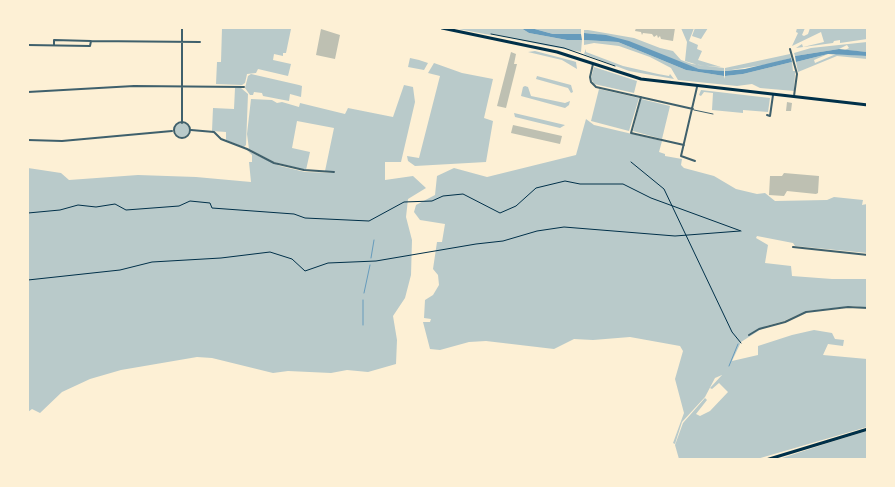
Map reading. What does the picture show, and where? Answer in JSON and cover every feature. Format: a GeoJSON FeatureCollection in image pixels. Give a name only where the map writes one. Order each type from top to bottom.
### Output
{"type":"FeatureCollection","features":[{"type":"Feature","properties":{"kind":"main road"},"geometry":{"type":"LineString","coordinates":[[442,28],[556,52],[642,78],[868,105]]}},
{"type":"Feature","properties":{"kind":"main road"},"geometry":{"type":"LineString","coordinates":[[768,459],[868,429]]}},
{"type":"Feature","properties":{"kind":"street"},"geometry":{"type":"LineString","coordinates":[[182,28],[182,123]]}},
{"type":"Feature","properties":{"kind":"street"},"geometry":{"type":"LineString","coordinates":[[54,45],[54,40],[200,42]]}},
{"type":"Feature","properties":{"kind":"street"},"geometry":{"type":"LineString","coordinates":[[28,45],[90,46],[91,41]]}},
{"type":"Feature","properties":{"kind":"street"},"geometry":{"type":"LineString","coordinates":[[790,49],[797,74],[794,97]]}},
{"type":"Feature","properties":{"kind":"street"},"geometry":{"type":"LineString","coordinates":[[593,64],[590,77],[593,84],[693,109]]}},
{"type":"Feature","properties":{"kind":"street"},"geometry":{"type":"LineString","coordinates":[[28,92],[55,92],[74,88],[182,85],[244,87]]}},
{"type":"Feature","properties":{"kind":"street"},"geometry":{"type":"LineString","coordinates":[[695,161],[681,156],[697,86]]}},
{"type":"Feature","properties":{"kind":"street"},"geometry":{"type":"LineString","coordinates":[[767,115],[770,116],[773,95]]}},
{"type":"Feature","properties":{"kind":"street"},"geometry":{"type":"LineString","coordinates":[[641,97],[631,133],[684,146]]}},
{"type":"Feature","properties":{"kind":"street"},"geometry":{"type":"LineString","coordinates":[[172,131],[174,125],[182,123],[190,127],[191,130],[214,132],[224,141],[247,149],[274,163],[304,170],[334,172]]}},
{"type":"Feature","properties":{"kind":"street"},"geometry":{"type":"LineString","coordinates":[[28,140],[75,140],[172,131],[182,137],[187,136],[191,130]]}},
{"type":"Feature","properties":{"kind":"street"},"geometry":{"type":"LineString","coordinates":[[792,247],[868,255]]}},
{"type":"Feature","properties":{"kind":"street"},"geometry":{"type":"LineString","coordinates":[[749,336],[759,329],[785,322],[806,312],[868,308]]}},
{"type":"Feature","properties":{"kind":"lane"},"geometry":{"type":"LineString","coordinates":[[693,109],[713,114]]}},
{"type":"Feature","properties":{"kind":"path"},"geometry":{"type":"LineString","coordinates":[[491,34],[564,48],[622,69]]}},
{"type":"Feature","properties":{"kind":"path"},"geometry":{"type":"LineString","coordinates":[[631,162],[657,181],[664,189],[732,332],[741,343]]}},
{"type":"Feature","properties":{"kind":"path"},"geometry":{"type":"LineString","coordinates":[[28,213],[60,210],[78,205],[96,207],[115,204],[126,210],[179,206],[190,201],[210,203],[212,208],[294,214],[305,218],[369,221],[404,202],[432,201],[443,196],[463,194],[500,213],[516,206],[536,188],[565,181],[580,184],[623,184],[671,205],[741,231],[685,236],[564,227],[537,231],[503,241],[376,261],[328,263],[305,271],[292,259],[270,252],[212,259],[152,262],[120,270],[28,280]]}},
{"type":"Feature","properties":{"kind":"shaded area"},"geometry":{"type":"Polygon","coordinates":[[[222,28],[291,29],[286,53],[283,53],[283,56],[274,54],[273,60],[291,64],[288,76],[258,69],[256,73],[247,74],[245,83],[242,85],[216,84],[217,62],[221,62],[222,28]]]}},
{"type":"Feature","properties":{"kind":"shaded area"},"geometry":{"type":"Polygon","coordinates":[[[453,28],[521,28],[529,33],[567,40],[582,40],[581,52],[453,28]]]}},
{"type":"Feature","properties":{"kind":"shaded area"},"geometry":{"type":"Polygon","coordinates":[[[531,28],[581,28],[581,34],[553,34],[531,28]]]}},
{"type":"Feature","properties":{"kind":"shaded area"},"geometry":{"type":"Polygon","coordinates":[[[681,28],[694,28],[689,41],[698,45],[697,49],[702,51],[698,60],[721,67],[698,65],[685,61],[687,42],[681,28]]]}},
{"type":"Feature","properties":{"kind":"shaded area"},"geometry":{"type":"Polygon","coordinates":[[[695,28],[708,28],[701,39],[692,36],[695,28]]]}},
{"type":"Feature","properties":{"kind":"shaded area"},"geometry":{"type":"Polygon","coordinates":[[[797,28],[805,28],[802,35],[804,36],[808,34],[810,28],[867,28],[867,39],[840,43],[840,40],[833,43],[796,48],[802,44],[803,47],[824,42],[821,32],[792,46],[798,33],[796,32],[797,28]]]}},
{"type":"Feature","properties":{"kind":"shaded area"},"geometry":{"type":"Polygon","coordinates":[[[584,30],[634,38],[673,51],[681,60],[692,64],[724,68],[724,71],[699,69],[597,34],[584,33],[584,30]]]}},
{"type":"Feature","properties":{"kind":"shaded area"},"geometry":{"type":"Polygon","coordinates":[[[492,34],[563,49],[490,35],[492,34]]]}},
{"type":"Feature","properties":{"kind":"shaded area"},"geometry":{"type":"Polygon","coordinates":[[[584,40],[618,42],[686,70],[724,76],[724,79],[725,76],[743,74],[792,62],[793,71],[795,71],[794,91],[760,88],[752,84],[737,86],[678,80],[671,68],[650,57],[619,46],[594,43],[584,45],[584,40]]]}},
{"type":"Feature","properties":{"kind":"shaded area"},"geometry":{"type":"Polygon","coordinates":[[[867,42],[867,52],[845,50],[849,48],[847,45],[839,49],[795,56],[794,53],[811,48],[867,42]]]}},
{"type":"Feature","properties":{"kind":"shaded area"},"geometry":{"type":"Polygon","coordinates":[[[586,49],[586,52],[623,66],[669,76],[670,74],[674,79],[629,71],[584,54],[586,49]]]}},
{"type":"Feature","properties":{"kind":"shaded area"},"geometry":{"type":"Polygon","coordinates":[[[535,51],[576,62],[577,69],[562,60],[528,52],[535,51]]]}},
{"type":"Feature","properties":{"kind":"shaded area"},"geometry":{"type":"Polygon","coordinates":[[[790,54],[791,58],[769,64],[725,71],[725,68],[790,54]]]}},
{"type":"Feature","properties":{"kind":"shaded area"},"geometry":{"type":"Polygon","coordinates":[[[828,54],[814,60],[815,63],[836,54],[867,56],[867,59],[837,56],[798,72],[796,62],[828,54]]]}},
{"type":"Feature","properties":{"kind":"shaded area"},"geometry":{"type":"Polygon","coordinates":[[[410,58],[428,63],[424,70],[408,67],[410,58]]]}},
{"type":"Feature","properties":{"kind":"shaded area"},"geometry":{"type":"Polygon","coordinates":[[[434,63],[462,73],[493,79],[484,118],[493,121],[486,162],[415,166],[408,161],[407,156],[419,158],[440,76],[428,73],[434,63]]]}},
{"type":"Feature","properties":{"kind":"shaded area"},"geometry":{"type":"Polygon","coordinates":[[[594,67],[637,81],[634,93],[594,84],[591,78],[594,67]]]}},
{"type":"Feature","properties":{"kind":"shaded area"},"geometry":{"type":"Polygon","coordinates":[[[251,74],[302,86],[301,97],[290,94],[289,101],[263,96],[262,93],[254,92],[253,95],[250,95],[245,88],[248,76],[251,74]]]}},
{"type":"Feature","properties":{"kind":"shaded area"},"geometry":{"type":"Polygon","coordinates":[[[537,76],[571,85],[573,92],[571,93],[568,88],[536,79],[537,76]]]}},
{"type":"Feature","properties":{"kind":"shaded area"},"geometry":{"type":"Polygon","coordinates":[[[404,85],[413,87],[415,102],[401,162],[385,162],[385,180],[413,176],[426,188],[408,199],[406,217],[412,240],[411,275],[405,298],[393,316],[397,340],[396,364],[368,372],[347,370],[331,373],[288,371],[273,373],[212,358],[197,357],[121,370],[90,379],[62,392],[40,413],[32,409],[28,412],[28,168],[61,173],[69,180],[138,175],[196,177],[251,182],[249,162],[252,162],[252,155],[248,151],[280,166],[305,172],[336,173],[325,171],[334,128],[297,121],[292,148],[310,152],[306,170],[274,162],[249,149],[247,134],[251,99],[272,100],[277,103],[282,102],[299,107],[300,103],[345,114],[348,108],[393,117],[404,85]]]}},
{"type":"Feature","properties":{"kind":"shaded area"},"geometry":{"type":"Polygon","coordinates":[[[525,86],[528,87],[531,96],[565,103],[570,101],[569,105],[565,108],[521,96],[525,86]]]}},
{"type":"Feature","properties":{"kind":"shaded area"},"geometry":{"type":"Polygon","coordinates":[[[235,88],[241,88],[248,94],[246,145],[244,147],[226,140],[226,132],[212,131],[213,108],[234,109],[235,88]]]}},
{"type":"Feature","properties":{"kind":"shaded area"},"geometry":{"type":"Polygon","coordinates":[[[599,89],[639,98],[629,131],[591,121],[599,89]]]}},
{"type":"Feature","properties":{"kind":"shaded area"},"geometry":{"type":"Polygon","coordinates":[[[701,90],[770,98],[768,112],[743,110],[743,113],[712,110],[713,93],[704,92],[701,96],[699,95],[701,90]]]}},
{"type":"Feature","properties":{"kind":"shaded area"},"geometry":{"type":"Polygon","coordinates":[[[641,99],[670,106],[662,139],[633,131],[641,99]]]}},
{"type":"Feature","properties":{"kind":"shaded area"},"geometry":{"type":"Polygon","coordinates":[[[514,113],[565,125],[560,128],[515,117],[514,113]]]}},
{"type":"Feature","properties":{"kind":"shaded area"},"geometry":{"type":"Polygon","coordinates":[[[586,119],[594,125],[662,141],[659,152],[665,154],[665,156],[682,159],[681,165],[684,168],[714,176],[736,189],[757,194],[765,193],[775,201],[827,200],[834,197],[863,200],[862,205],[867,204],[867,253],[795,246],[793,243],[757,236],[756,238],[768,245],[765,263],[791,266],[792,276],[867,279],[867,308],[853,306],[806,311],[784,321],[766,326],[741,342],[732,361],[758,355],[758,346],[792,335],[814,330],[832,333],[835,339],[844,340],[843,346],[828,344],[823,355],[867,359],[867,427],[757,459],[679,459],[675,445],[683,423],[705,398],[707,400],[696,414],[700,416],[710,411],[728,392],[719,383],[712,389],[710,388],[722,375],[715,378],[705,397],[682,422],[675,444],[673,443],[684,413],[675,379],[683,351],[680,346],[630,337],[593,340],[574,339],[554,349],[486,341],[469,342],[440,350],[430,349],[423,322],[430,322],[431,319],[424,318],[425,300],[433,295],[439,285],[438,275],[433,269],[437,242],[442,242],[445,224],[420,220],[414,212],[416,205],[435,195],[437,176],[454,168],[487,177],[576,155],[586,119]]]}},
{"type":"Feature","properties":{"kind":"shaded area"},"geometry":{"type":"Polygon","coordinates":[[[182,123],[187,125],[189,130],[187,135],[182,137],[177,135],[175,130],[177,125],[182,123]]]}},
{"type":"Feature","properties":{"kind":"shaded area"},"geometry":{"type":"Polygon","coordinates":[[[867,431],[867,459],[779,459],[831,442],[867,431]]]}},
{"type":"Feature","properties":{"kind":"water"},"geometry":{"type":"Polygon","coordinates":[[[521,28],[531,28],[553,34],[581,34],[582,40],[567,40],[529,33],[521,28]]]}},
{"type":"Feature","properties":{"kind":"water"},"geometry":{"type":"Polygon","coordinates":[[[584,33],[606,35],[629,41],[699,69],[724,71],[724,76],[686,70],[618,42],[584,40],[584,33]]]}},
{"type":"Feature","properties":{"kind":"water"},"geometry":{"type":"Polygon","coordinates":[[[839,49],[867,52],[867,56],[828,54],[796,62],[795,56],[839,49]]]}},
{"type":"Feature","properties":{"kind":"water"},"geometry":{"type":"Polygon","coordinates":[[[791,58],[792,62],[743,74],[725,76],[725,71],[745,69],[791,58]]]}},
{"type":"Feature","properties":{"kind":"building"},"geometry":{"type":"Polygon","coordinates":[[[636,28],[675,28],[673,41],[661,39],[660,36],[658,38],[657,35],[654,37],[652,34],[643,33],[642,35],[641,32],[635,31],[636,28]]]}},
{"type":"Feature","properties":{"kind":"building"},"geometry":{"type":"Polygon","coordinates":[[[321,29],[340,35],[335,59],[316,55],[321,29]]]}},
{"type":"Feature","properties":{"kind":"building"},"geometry":{"type":"Polygon","coordinates":[[[511,52],[516,54],[514,64],[517,64],[506,108],[497,106],[511,52]]]}},
{"type":"Feature","properties":{"kind":"building"},"geometry":{"type":"Polygon","coordinates":[[[787,102],[792,103],[791,111],[786,111],[787,102]]]}},
{"type":"Feature","properties":{"kind":"building"},"geometry":{"type":"Polygon","coordinates":[[[513,125],[562,136],[560,144],[511,133],[513,125]]]}},
{"type":"Feature","properties":{"kind":"building"},"geometry":{"type":"Polygon","coordinates":[[[784,173],[819,176],[818,193],[787,191],[784,196],[769,195],[770,176],[782,176],[784,173]]]}},
{"type":"Feature","properties":{"kind":"waterway"},"geometry":{"type":"LineString","coordinates":[[371,258],[374,240]]}},
{"type":"Feature","properties":{"kind":"waterway"},"geometry":{"type":"LineString","coordinates":[[364,293],[370,265]]}},
{"type":"Feature","properties":{"kind":"waterway"},"geometry":{"type":"LineString","coordinates":[[363,300],[363,325]]}},
{"type":"Feature","properties":{"kind":"waterway"},"geometry":{"type":"LineString","coordinates":[[729,366],[738,344]]}}]}
